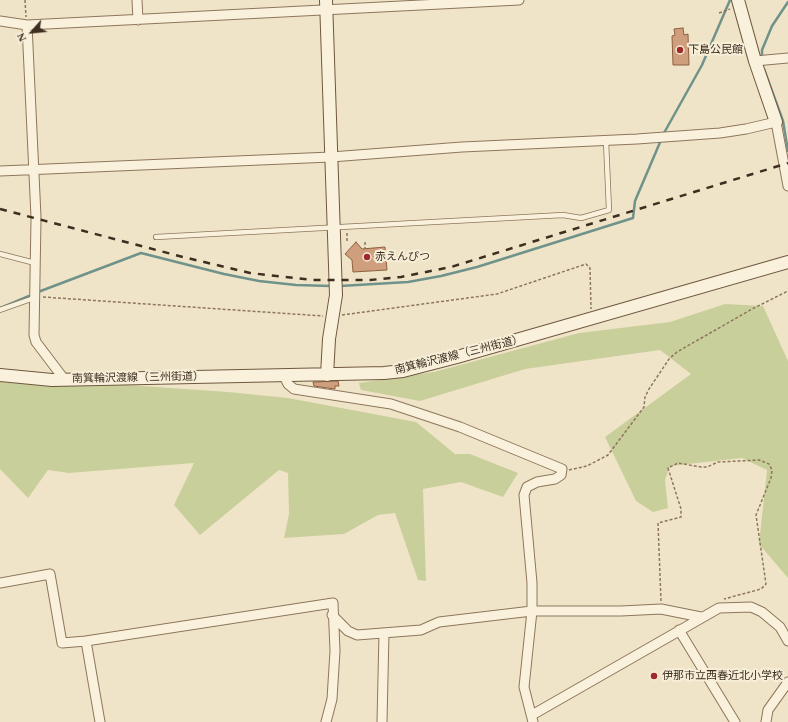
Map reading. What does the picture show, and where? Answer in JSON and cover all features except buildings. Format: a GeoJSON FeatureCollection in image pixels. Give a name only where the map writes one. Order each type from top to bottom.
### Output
{"type":"FeatureCollection","features":[{"type":"Feature","properties":{"kind":"main road"},"geometry":{"type":"LineString","coordinates":[[738,0],[760,60],[776,122]]}},
{"type":"Feature","properties":{"kind":"main road"},"geometry":{"type":"LineString","coordinates":[[326,5],[332,157],[341,228],[336,295],[329,339],[327,375]]}},
{"type":"Feature","properties":{"kind":"main road","name":"南箕輪沢渡線（三州街道）"},"geometry":{"type":"LineString","coordinates":[[0,375],[31,379],[64,379],[384,373],[431,364],[788,262]]}},
{"type":"Feature","properties":{"kind":"street"},"geometry":{"type":"LineString","coordinates":[[137,0],[138,20]]}},
{"type":"Feature","properties":{"kind":"street"},"geometry":{"type":"LineString","coordinates":[[0,21],[27,25],[138,20],[326,5],[519,0]]}},
{"type":"Feature","properties":{"kind":"street"},"geometry":{"type":"LineString","coordinates":[[27,25],[32,170],[36,218],[34,298],[36,342],[64,379]]}},
{"type":"Feature","properties":{"kind":"street"},"geometry":{"type":"LineString","coordinates":[[760,60],[788,58]]}},
{"type":"Feature","properties":{"kind":"street"},"geometry":{"type":"LineString","coordinates":[[0,171],[332,157],[462,147],[606,141],[720,133],[746,130],[776,122],[788,186]]}},
{"type":"Feature","properties":{"kind":"street"},"geometry":{"type":"LineString","coordinates":[[284,376],[288,384],[294,389],[391,404],[460,427],[562,469],[561,475],[555,479],[537,482],[528,487],[524,495],[532,611],[524,686],[532,718],[701,616],[718,608],[751,607],[762,612],[780,626],[788,641]]}},
{"type":"Feature","properties":{"kind":"street"},"geometry":{"type":"LineString","coordinates":[[0,583],[50,574],[62,644],[333,603],[332,615],[335,651],[332,699],[326,722]]}},
{"type":"Feature","properties":{"kind":"street"},"geometry":{"type":"LineString","coordinates":[[332,615],[348,631],[357,635],[421,630],[438,622],[532,611],[622,611],[661,609],[701,616]]}},
{"type":"Feature","properties":{"kind":"street"},"geometry":{"type":"LineString","coordinates":[[679,630],[735,722]]}},
{"type":"Feature","properties":{"kind":"street"},"geometry":{"type":"LineString","coordinates":[[382,722],[384,633]]}},
{"type":"Feature","properties":{"kind":"street"},"geometry":{"type":"LineString","coordinates":[[86,641],[100,722]]}},
{"type":"Feature","properties":{"kind":"street"},"geometry":{"type":"LineString","coordinates":[[766,722],[768,710],[788,682]]}},
{"type":"Feature","properties":{"kind":"lane"},"geometry":{"type":"LineString","coordinates":[[156,237],[563,215],[581,218],[609,210],[606,141]]}},
{"type":"Feature","properties":{"kind":"lane"},"geometry":{"type":"LineString","coordinates":[[0,254],[35,263]]}},
{"type":"Feature","properties":{"kind":"lane"},"geometry":{"type":"LineString","coordinates":[[0,310],[34,298]]}},
{"type":"Feature","properties":{"kind":"path"},"geometry":{"type":"LineString","coordinates":[[25,0],[27,25]]}},
{"type":"Feature","properties":{"kind":"path"},"geometry":{"type":"LineString","coordinates":[[719,13],[727,10]]}},
{"type":"Feature","properties":{"kind":"path"},"geometry":{"type":"LineString","coordinates":[[341,228],[347,241]]}},
{"type":"Feature","properties":{"kind":"path"},"geometry":{"type":"LineString","coordinates":[[365,242],[365,249]]}},
{"type":"Feature","properties":{"kind":"path"},"geometry":{"type":"LineString","coordinates":[[561,472],[587,466],[608,455],[644,407],[645,397],[649,389],[669,359],[677,352],[752,309],[788,291]]}},
{"type":"Feature","properties":{"kind":"path"},"geometry":{"type":"LineString","coordinates":[[661,609],[658,523],[681,517],[681,509],[668,468],[678,463],[707,467],[718,462],[759,460],[769,464],[772,470],[771,478],[756,515],[766,584],[761,589],[720,601]]}},
{"type":"Feature","properties":{"kind":"green space"},"geometry":{"type":"Polygon","coordinates":[[[725,304],[763,306],[788,361],[788,578],[759,544],[767,470],[742,458],[670,466],[665,480],[668,508],[653,512],[636,501],[605,437],[691,374],[660,350],[525,369],[420,401],[361,390],[359,383],[434,372],[579,333],[670,322],[725,304]]]}},
{"type":"Feature","properties":{"kind":"green space"},"geometry":{"type":"Polygon","coordinates":[[[0,376],[228,392],[288,398],[416,422],[455,454],[470,454],[518,473],[503,497],[461,482],[423,489],[426,581],[418,580],[395,513],[378,515],[344,534],[284,538],[289,514],[288,473],[279,470],[200,535],[174,505],[194,463],[69,473],[48,470],[28,498],[0,469],[0,376]]]}},
{"type":"Feature","properties":{"kind":"waterway"},"geometry":{"type":"LineString","coordinates":[[664,133],[702,65],[730,0]]}},
{"type":"Feature","properties":{"kind":"waterway"},"geometry":{"type":"LineString","coordinates":[[762,59],[762,50],[772,26],[788,2]]}},
{"type":"Feature","properties":{"kind":"waterway"},"geometry":{"type":"LineString","coordinates":[[764,69],[783,121],[788,151]]}},
{"type":"Feature","properties":{"kind":"waterway"},"geometry":{"type":"LineString","coordinates":[[340,286],[408,282],[441,276],[477,267],[633,218],[635,201],[661,140]]}},
{"type":"Feature","properties":{"kind":"waterway"},"geometry":{"type":"LineString","coordinates":[[38,292],[141,253],[224,274],[259,281],[296,285],[331,286]]}},
{"type":"Feature","properties":{"kind":"waterway"},"geometry":{"type":"LineString","coordinates":[[0,308],[29,296]]}},
{"type":"Feature","properties":{"kind":"railway"},"geometry":{"type":"LineString","coordinates":[[0,209],[250,273],[313,280],[370,280],[401,277],[451,267],[788,163]]}},
{"type":"Feature","properties":{"kind":"place","name":"下島公民館"},"geometry":{"type":"Point","coordinates":[680,50]}},
{"type":"Feature","properties":{"kind":"place","name":"赤えんぴつ"},"geometry":{"type":"Point","coordinates":[367,257]}},
{"type":"Feature","properties":{"kind":"place","name":"伊那市立西春近北小学校"},"geometry":{"type":"Point","coordinates":[654,676]}}]}
